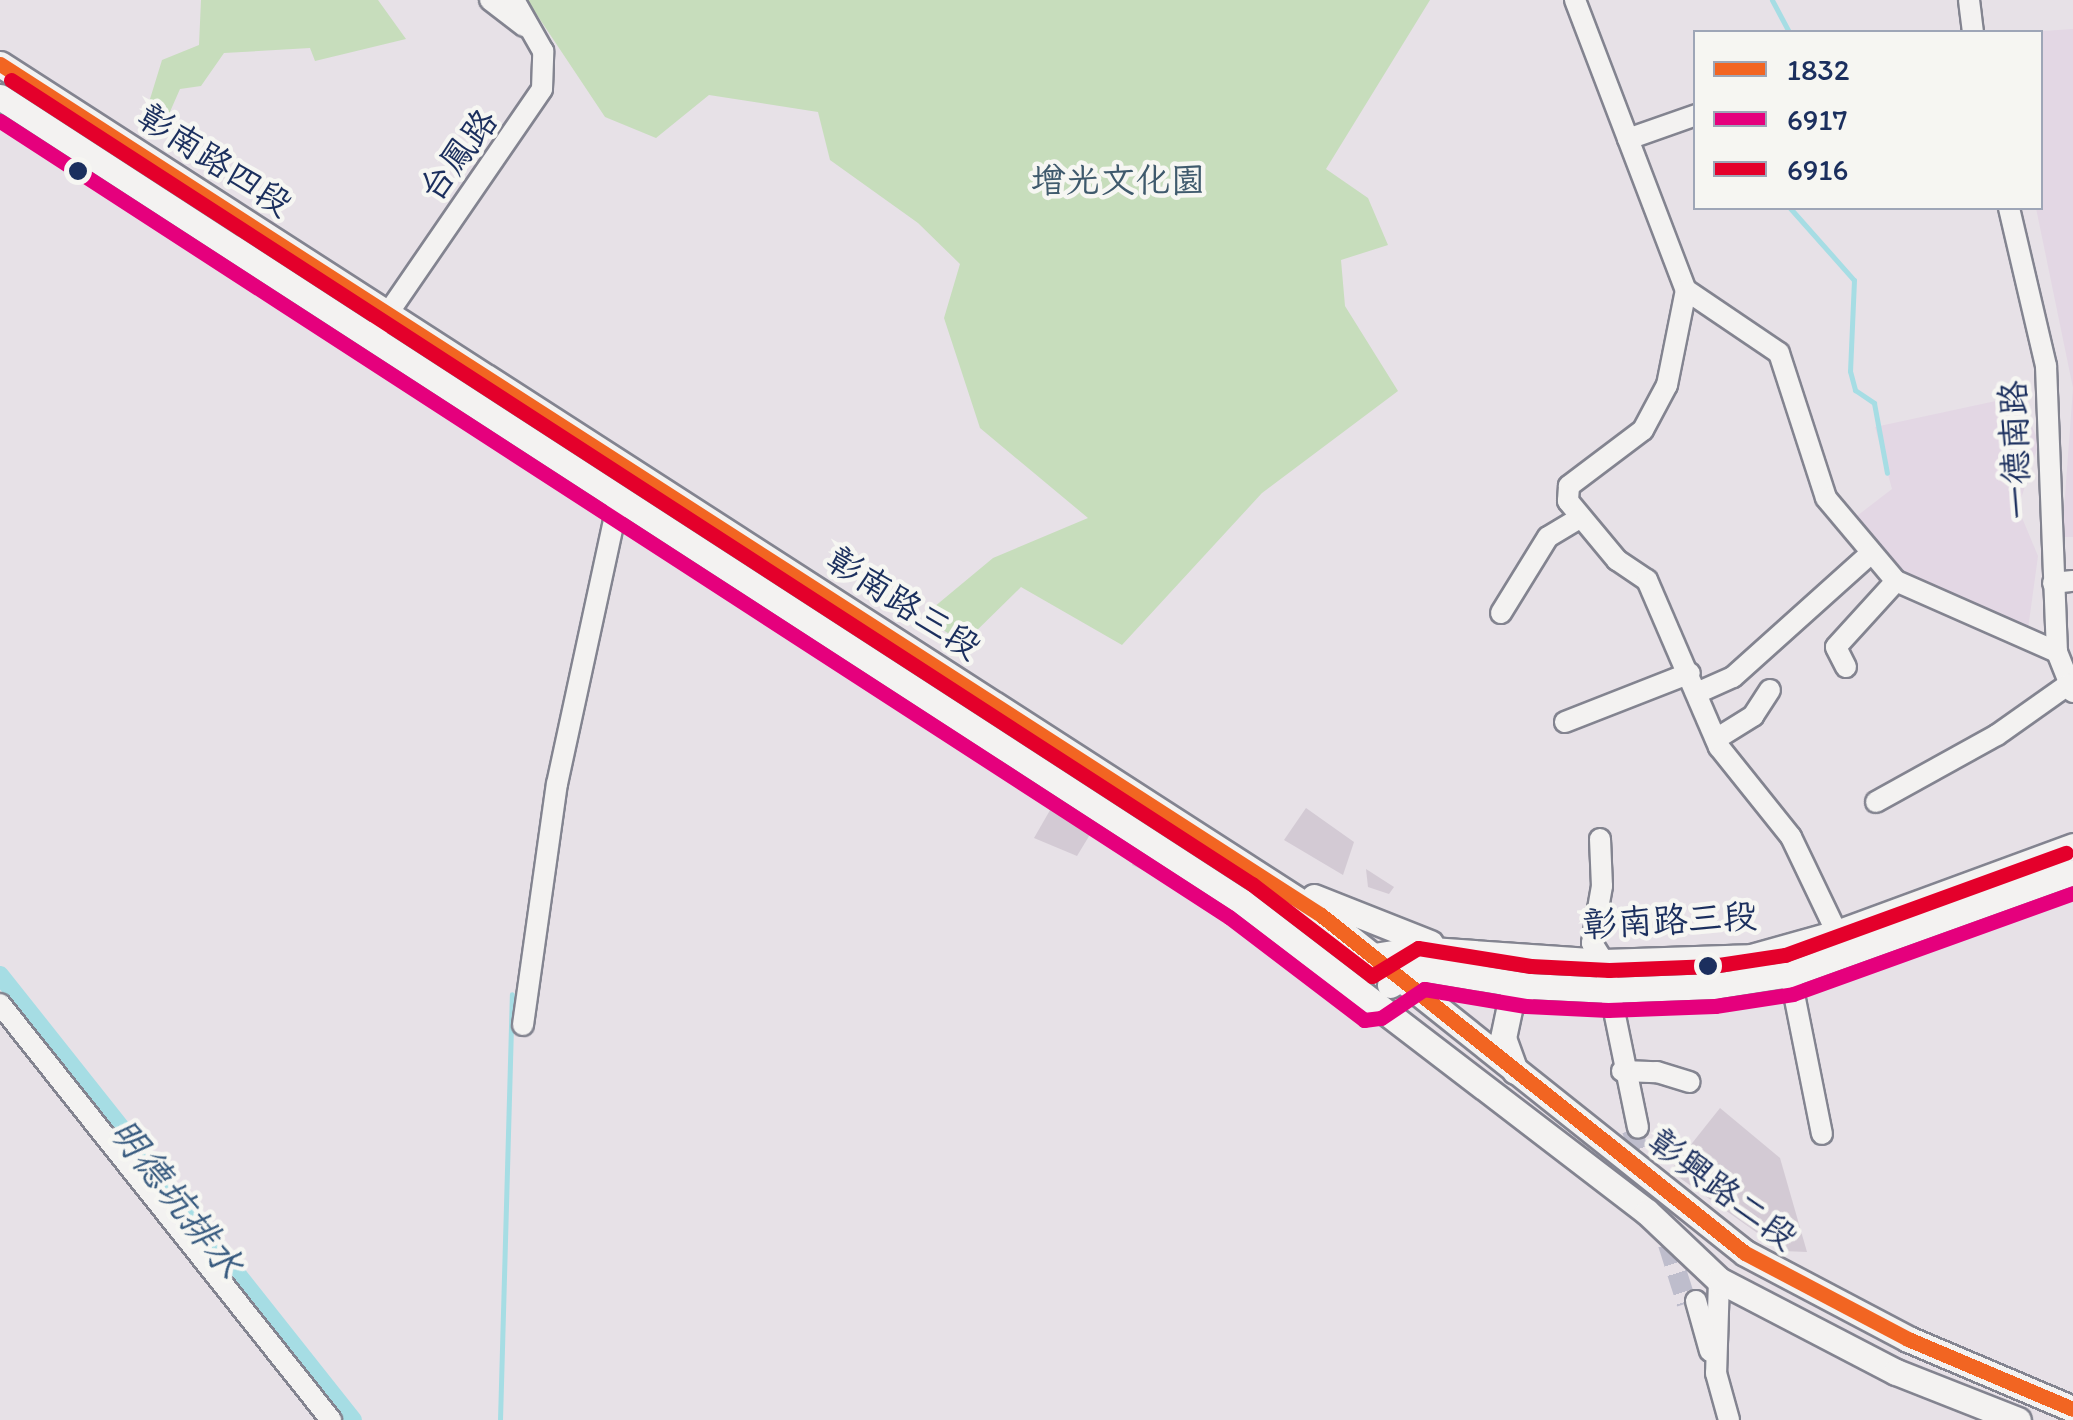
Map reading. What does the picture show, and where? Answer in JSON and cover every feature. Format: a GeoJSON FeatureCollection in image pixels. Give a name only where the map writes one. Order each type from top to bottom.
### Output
{"type":"FeatureCollection","features":[{"type":"Feature","properties":{"kind":"main road","name":"彰南路四段"},"geometry":{"type":"LineString","coordinates":[[0,64],[392,315]]}},
{"type":"Feature","properties":{"kind":"main road","name":"彰南路四段"},"geometry":{"type":"LineString","coordinates":[[0,97],[620,498]]}},
{"type":"Feature","properties":{"kind":"main road","name":"彰南路三段"},"geometry":{"type":"LineString","coordinates":[[392,315],[1374,956],[1453,952],[1604,962],[1752,956],[1837,933],[2073,846]]}},
{"type":"Feature","properties":{"kind":"main road","name":"彰南路三段"},"geometry":{"type":"LineString","coordinates":[[620,498],[1241,901],[1372,1002]]}},
{"type":"Feature","properties":{"kind":"main road","name":"彰南路三段"},"geometry":{"type":"LineString","coordinates":[[1398,977],[1419,968],[1529,986],[1609,990],[1714,986],[1790,974],[2073,872]]}},
{"type":"Feature","properties":{"kind":"main road"},"geometry":{"type":"LineString","coordinates":[[1254,875],[1453,952]]}},
{"type":"Feature","properties":{"kind":"main road"},"geometry":{"type":"LineString","coordinates":[[1372,1002],[1374,956]]}},
{"type":"Feature","properties":{"kind":"main road","name":"彰興路二段"},"geometry":{"type":"LineString","coordinates":[[1374,956],[1789,1281],[2073,1409]]}},
{"type":"Feature","properties":{"kind":"main road"},"geometry":{"type":"LineString","coordinates":[[1372,1002],[1398,977]]}},
{"type":"Feature","properties":{"kind":"main road"},"geometry":{"type":"LineString","coordinates":[[1515,1070],[1503,1038],[1511,1001],[1529,986]]}},
{"type":"Feature","properties":{"kind":"main road","name":"彰興路二段"},"geometry":{"type":"LineString","coordinates":[[1372,1002],[1647,1212],[1719,1280],[1896,1372],[2018,1420]]}},
{"type":"Feature","properties":{"kind":"street"},"geometry":{"type":"LineString","coordinates":[[490,0],[533,32]]}},
{"type":"Feature","properties":{"kind":"street","name":"台鳳路"},"geometry":{"type":"LineString","coordinates":[[370,338],[392,315],[410,274],[532,111],[542,88],[543,50],[514,0]]}},
{"type":"Feature","properties":{"kind":"street"},"geometry":{"type":"LineString","coordinates":[[1575,0],[1686,290],[1667,385],[1643,430],[1569,486],[1568,501],[1578,520],[1647,580],[1716,739],[1791,837],[1837,933]]}},
{"type":"Feature","properties":{"kind":"street"},"geometry":{"type":"LineString","coordinates":[[1969,0],[1973,30]]}},
{"type":"Feature","properties":{"kind":"street"},"geometry":{"type":"LineString","coordinates":[[1628,139],[1693,117]]}},
{"type":"Feature","properties":{"kind":"street","name":"一德南路"},"geometry":{"type":"LineString","coordinates":[[2009,210],[2046,366],[2063,582],[2057,652],[2071,688]]}},
{"type":"Feature","properties":{"kind":"street"},"geometry":{"type":"LineString","coordinates":[[1686,290],[1779,352],[1826,498],[1896,581],[2057,652]]}},
{"type":"Feature","properties":{"kind":"street"},"geometry":{"type":"LineString","coordinates":[[523,1025],[557,784],[620,498]]}},
{"type":"Feature","properties":{"kind":"street"},"geometry":{"type":"LineString","coordinates":[[1501,613],[1548,536],[1578,520]]}},
{"type":"Feature","properties":{"kind":"street"},"geometry":{"type":"LineString","coordinates":[[1566,722],[1694,683],[1733,677],[1870,553]]}},
{"type":"Feature","properties":{"kind":"street"},"geometry":{"type":"LineString","coordinates":[[1846,667],[1836,647],[1896,581]]}},
{"type":"Feature","properties":{"kind":"street"},"geometry":{"type":"LineString","coordinates":[[1876,802],[1997,736],[2071,688]]}},
{"type":"Feature","properties":{"kind":"street"},"geometry":{"type":"LineString","coordinates":[[1716,739],[1753,716],[1770,690]]}},
{"type":"Feature","properties":{"kind":"street"},"geometry":{"type":"LineString","coordinates":[[1600,839],[1602,886],[1592,943],[1604,962],[1635,1129]]}},
{"type":"Feature","properties":{"kind":"street"},"geometry":{"type":"LineString","coordinates":[[1790,974],[1822,1134]]}},
{"type":"Feature","properties":{"kind":"street"},"geometry":{"type":"LineString","coordinates":[[0,1004],[331,1420]]}},
{"type":"Feature","properties":{"kind":"street"},"geometry":{"type":"LineString","coordinates":[[1622,1072],[1657,1072],[1690,1082]]}},
{"type":"Feature","properties":{"kind":"street"},"geometry":{"type":"LineString","coordinates":[[1716,1372],[1719,1280]]}},
{"type":"Feature","properties":{"kind":"street"},"geometry":{"type":"LineString","coordinates":[[1692,1302],[1729,1420]]}},
{"type":"Feature","properties":{"kind":"shaded area"},"geometry":{"type":"Polygon","coordinates":[[[2073,29],[2073,388],[2036,210],[2043,210],[2043,31],[2073,29]]]}},
{"type":"Feature","properties":{"kind":"shaded area"},"geometry":{"type":"Polygon","coordinates":[[[2073,388],[2073,537],[2062,537],[2073,388]]]}},
{"type":"Feature","properties":{"kind":"shaded area"},"geometry":{"type":"Polygon","coordinates":[[[2019,396],[2039,443],[2018,508],[2038,556],[2028,629],[1910,585],[1853,519],[1892,489],[1875,427],[2019,396]]]}},
{"type":"Feature","properties":{"kind":"green space"},"geometry":{"type":"Polygon","coordinates":[[[201,0],[378,0],[406,39],[315,61],[310,48],[224,53],[201,86],[180,89],[158,139],[142,125],[162,60],[199,45],[201,0]]]}},
{"type":"Feature","properties":{"kind":"green space","name":"增光文化園"},"geometry":{"type":"Polygon","coordinates":[[[527,0],[1430,0],[1326,169],[1368,198],[1388,245],[1341,260],[1345,306],[1398,391],[1262,493],[1122,645],[1021,587],[964,643],[922,617],[993,558],[1088,518],[980,428],[944,318],[960,264],[918,223],[830,160],[818,112],[709,95],[656,138],[605,117],[527,0]]]}},
{"type":"Feature","properties":{"kind":"building"},"geometry":{"type":"Polygon","coordinates":[[[1057,798],[1097,823],[1077,856],[1034,838],[1057,798]]]}},
{"type":"Feature","properties":{"kind":"building"},"geometry":{"type":"Polygon","coordinates":[[[1306,808],[1354,842],[1343,875],[1284,840],[1306,808]]]}},
{"type":"Feature","properties":{"kind":"building"},"geometry":{"type":"Polygon","coordinates":[[[1139,850],[1163,863],[1155,876],[1132,865],[1139,850]]]}},
{"type":"Feature","properties":{"kind":"building"},"geometry":{"type":"Polygon","coordinates":[[[1366,869],[1394,887],[1389,894],[1368,887],[1366,869]]]}},
{"type":"Feature","properties":{"kind":"building"},"geometry":{"type":"Polygon","coordinates":[[[1720,1108],[1780,1158],[1807,1252],[1783,1251],[1670,1171],[1720,1108]]]}},
{"type":"Feature","properties":{"kind":"waterway"},"geometry":{"type":"LineString","coordinates":[[1772,0],[1788,30]]}},
{"type":"Feature","properties":{"kind":"waterway"},"geometry":{"type":"LineString","coordinates":[[1792,210],[1854,280],[1850,371],[1855,390],[1874,403],[1887,473]]}},
{"type":"Feature","properties":{"kind":"waterway","name":"明德坑排水"},"geometry":{"type":"LineString","coordinates":[[0,975],[353,1420]]}},
{"type":"Feature","properties":{"kind":"waterway"},"geometry":{"type":"LineString","coordinates":[[500,1420],[512,994]]}},
{"type":"Feature","properties":{"kind":"tunnel"},"geometry":{"type":"LineString","coordinates":[[1632,1130],[1687,1304]]}},
{"type":"Feature","properties":{"kind":"transit line","name":"1832"},"geometry":{"type":"LineString","coordinates":[[0,64],[1321,915],[1745,1253],[1908,1339],[2073,1409]]}},
{"type":"Feature","properties":{"kind":"transit line","name":"6916"},"geometry":{"type":"LineString","coordinates":[[11,80],[1252,884],[1372,976],[1418,948],[1531,966],[1609,970],[1712,966],[1785,955],[2066,853]]}},
{"type":"Feature","properties":{"kind":"transit line","name":"6917"},"geometry":{"type":"LineString","coordinates":[[0,121],[1229,917],[1364,1020],[1381,1018],[1424,989],[1526,1006],[1608,1010],[1715,1006],[1793,994],[2073,893]]}}]}
